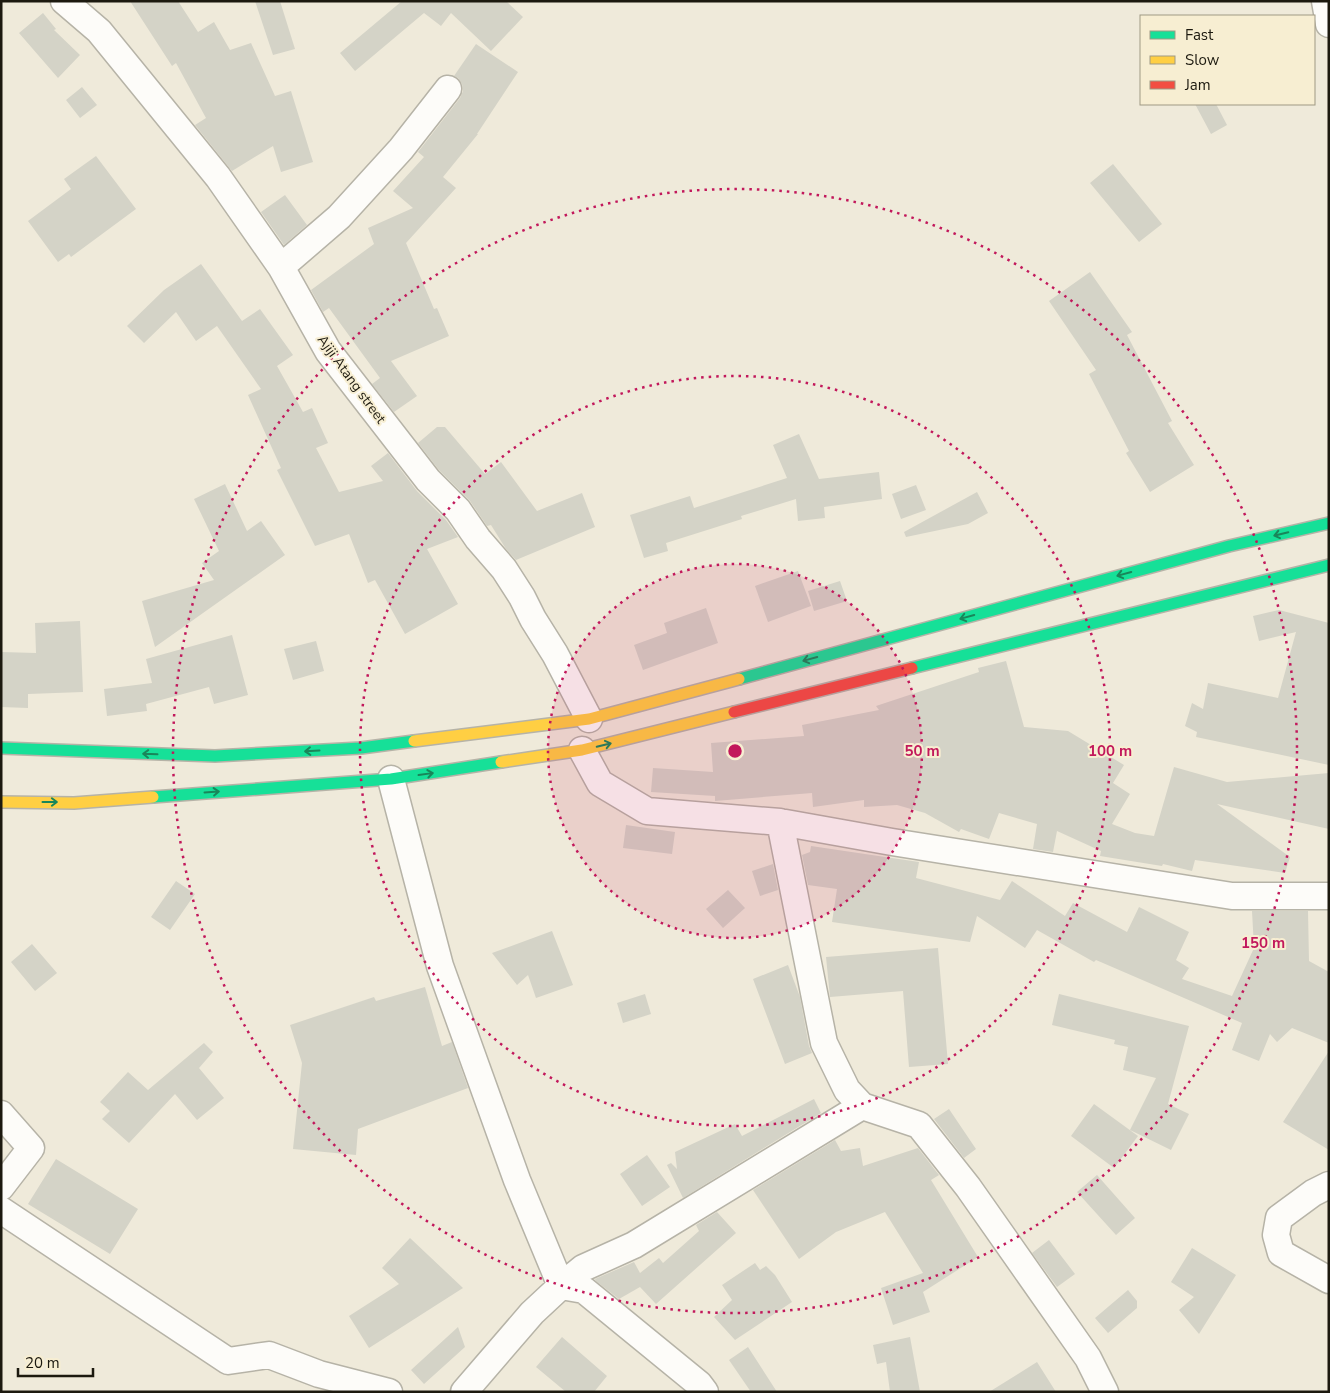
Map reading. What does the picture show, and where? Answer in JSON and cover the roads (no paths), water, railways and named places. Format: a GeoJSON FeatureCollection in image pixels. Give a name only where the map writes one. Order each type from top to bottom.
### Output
{"type":"FeatureCollection","features":[{"type":"Feature","properties":{"kind":"main road"},"geometry":{"type":"LineString","coordinates":[[1,748],[215,756],[361,748],[589,719],[1229,546],[1329,523]]}},
{"type":"Feature","properties":{"kind":"main road"},"geometry":{"type":"LineString","coordinates":[[1,802],[74,802],[391,779],[582,750],[1329,565]]}},
{"type":"Feature","properties":{"kind":"street","name":"Ajiji Atang street"},"geometry":{"type":"LineString","coordinates":[[64,1],[99,31],[218,177],[281,267],[328,351],[428,480],[458,510],[478,539],[504,570],[555,654],[589,719]]}},
{"type":"Feature","properties":{"kind":"street"},"geometry":{"type":"LineString","coordinates":[[1324,1],[1329,24]]}},
{"type":"Feature","properties":{"kind":"street"},"geometry":{"type":"LineString","coordinates":[[281,267],[339,216],[401,149],[448,89]]}},
{"type":"Feature","properties":{"kind":"street"},"geometry":{"type":"LineString","coordinates":[[582,750],[600,782],[647,811],[780,822],[1232,896],[1327,894]]}},
{"type":"Feature","properties":{"kind":"street"},"geometry":{"type":"LineString","coordinates":[[391,779],[440,966],[516,1180],[561,1286]]}},
{"type":"Feature","properties":{"kind":"street"},"geometry":{"type":"LineString","coordinates":[[780,822],[824,1043],[847,1090],[862,1106],[919,1125],[968,1187],[1088,1358],[1105,1392]]}},
{"type":"Feature","properties":{"kind":"street"},"geometry":{"type":"LineString","coordinates":[[464,1392],[532,1313],[583,1268],[634,1245],[862,1106]]}},
{"type":"Feature","properties":{"kind":"street"},"geometry":{"type":"LineString","coordinates":[[1,1114],[31,1148],[1,1187]]}},
{"type":"Feature","properties":{"kind":"street"},"geometry":{"type":"LineString","coordinates":[[1329,1185],[1313,1193],[1279,1218],[1276,1236],[1281,1253],[1329,1280]]}},
{"type":"Feature","properties":{"kind":"street"},"geometry":{"type":"LineString","coordinates":[[1,1210],[228,1361],[269,1355],[319,1374],[389,1392]]}},
{"type":"Feature","properties":{"kind":"street"},"geometry":{"type":"LineString","coordinates":[[561,1286],[584,1290],[699,1384],[705,1392]]}}]}
